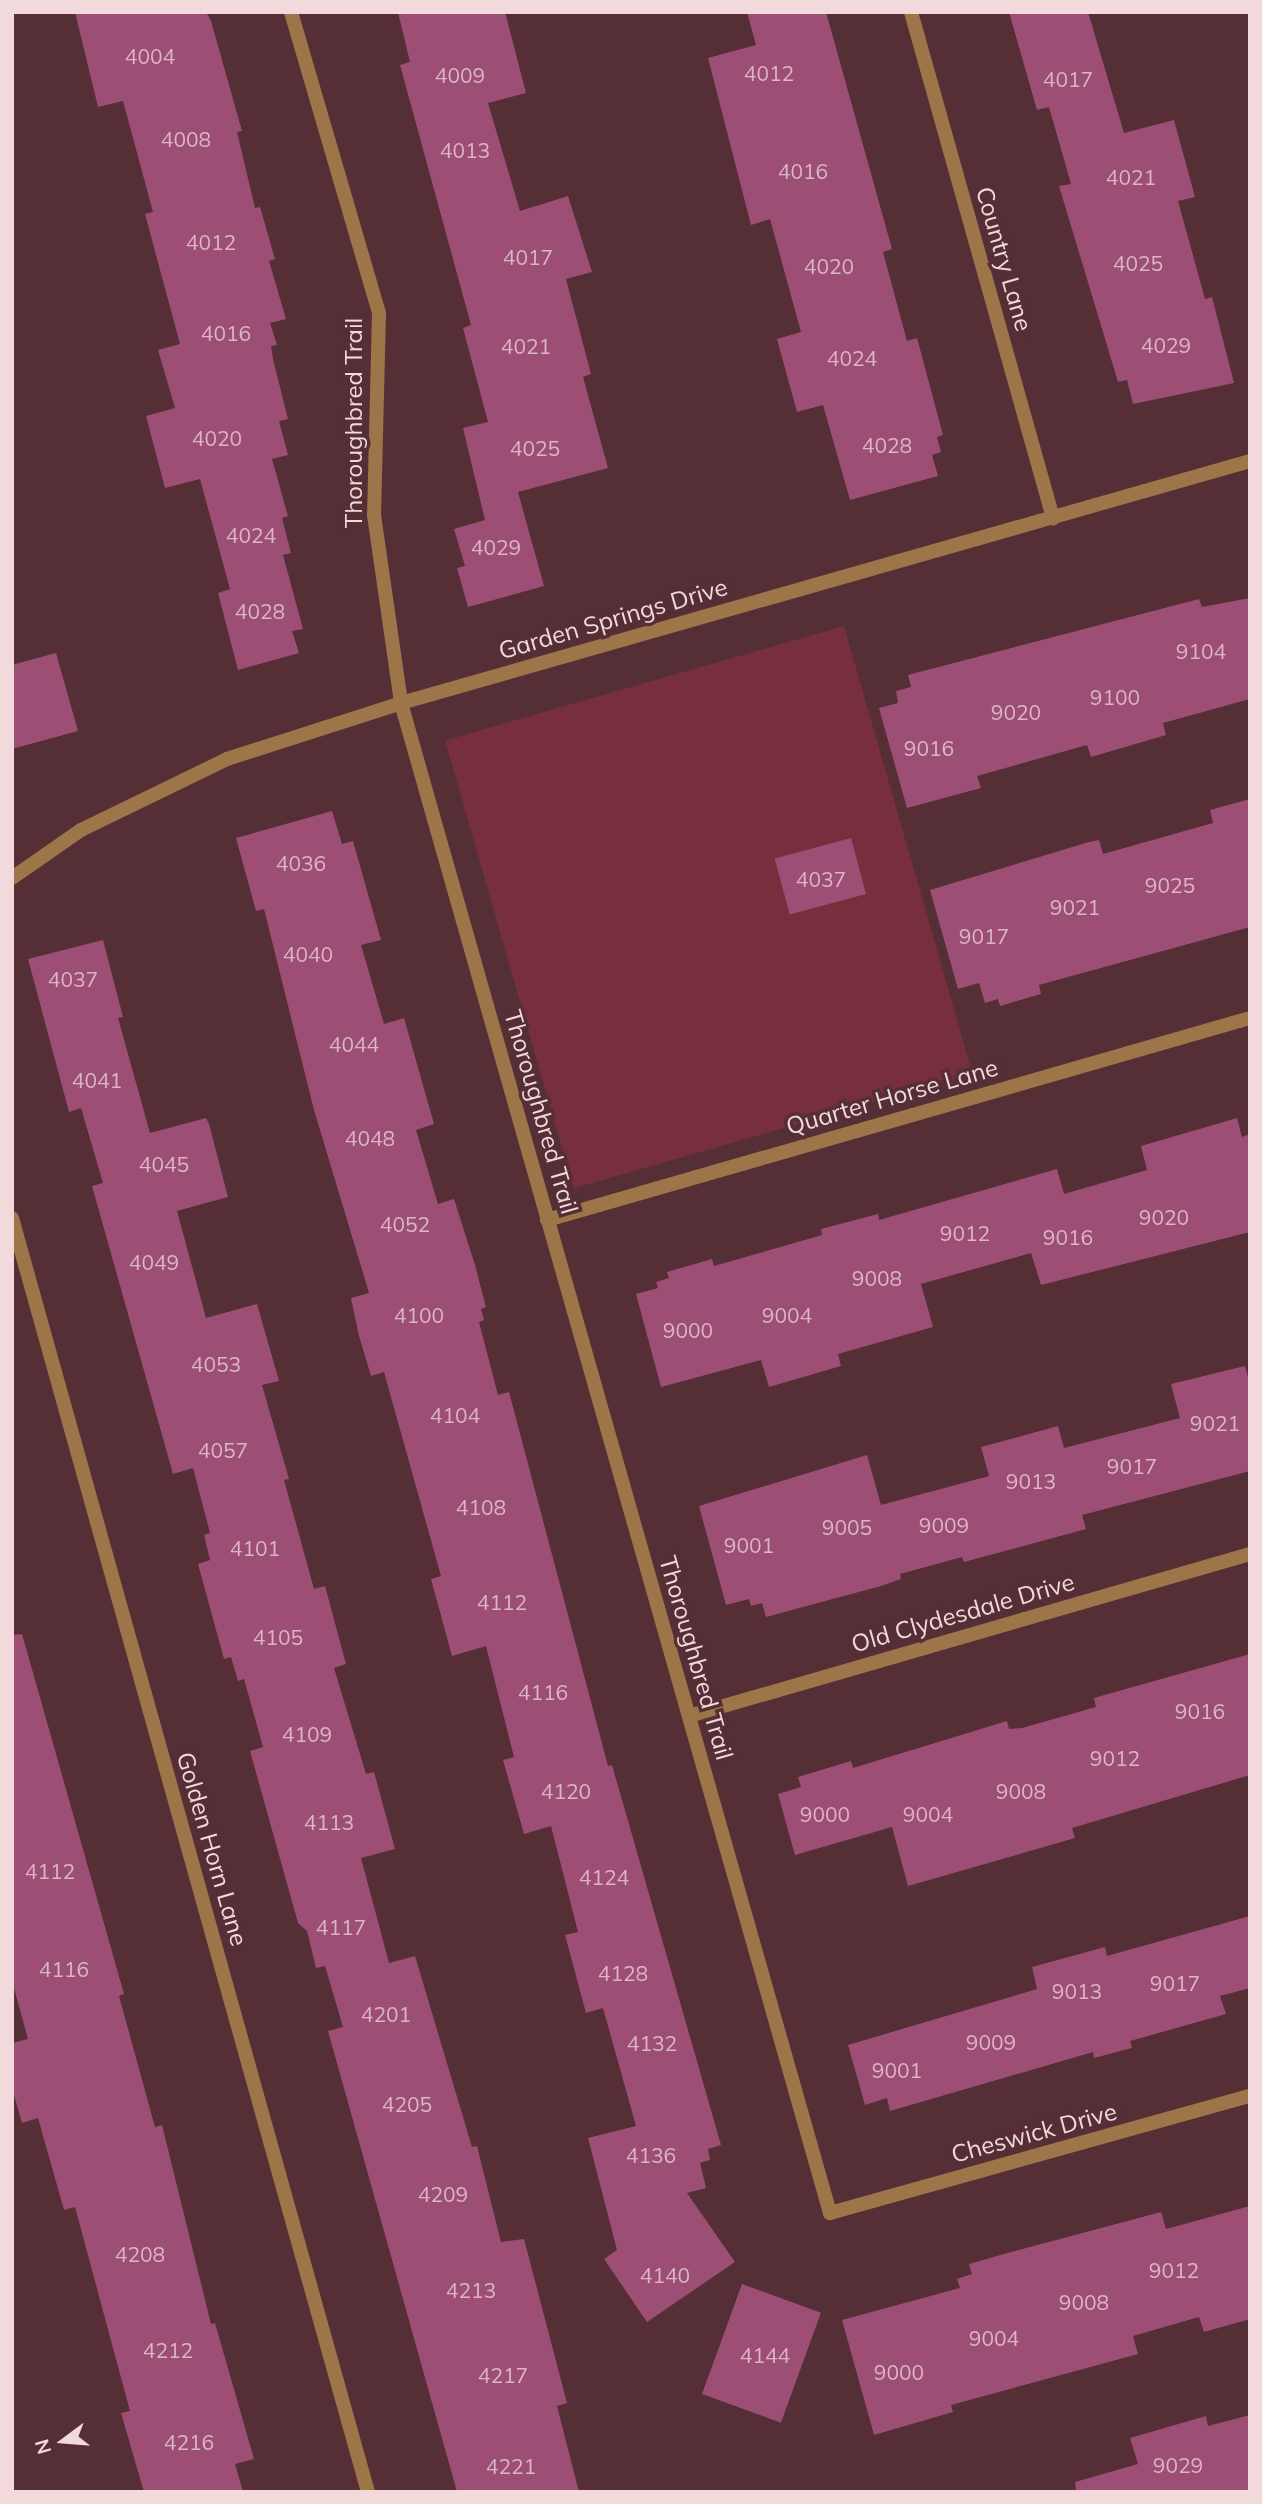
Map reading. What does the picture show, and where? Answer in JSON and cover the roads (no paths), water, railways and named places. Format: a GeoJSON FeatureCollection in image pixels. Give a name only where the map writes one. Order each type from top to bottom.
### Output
{"type":"FeatureCollection","features":[{"type":"Feature","properties":{"kind":"street","name":"Thoroughbred Trail"},"geometry":{"type":"LineString","coordinates":[[291,12],[379,313],[374,515],[401,704],[830,2213]]}},
{"type":"Feature","properties":{"kind":"street","name":"Country Lane"},"geometry":{"type":"LineString","coordinates":[[911,12],[1053,518]]}},
{"type":"Feature","properties":{"kind":"street","name":"Garden Springs Drive"},"geometry":{"type":"LineString","coordinates":[[12,878],[81,830],[227,760],[401,704],[1250,461]]}},
{"type":"Feature","properties":{"kind":"street","name":"Quarter Horse Lane"},"geometry":{"type":"LineString","coordinates":[[547,1220],[1250,1018]]}},
{"type":"Feature","properties":{"kind":"street","name":"Golden Horn Lane"},"geometry":{"type":"LineString","coordinates":[[12,1218],[368,2492]]}},
{"type":"Feature","properties":{"kind":"street","name":"Old Clydesdale Drive"},"geometry":{"type":"LineString","coordinates":[[689,1716],[1250,1554]]}},
{"type":"Feature","properties":{"kind":"street","name":"Cheswick Drive"},"geometry":{"type":"LineString","coordinates":[[830,2213],[1250,2096]]}}]}
